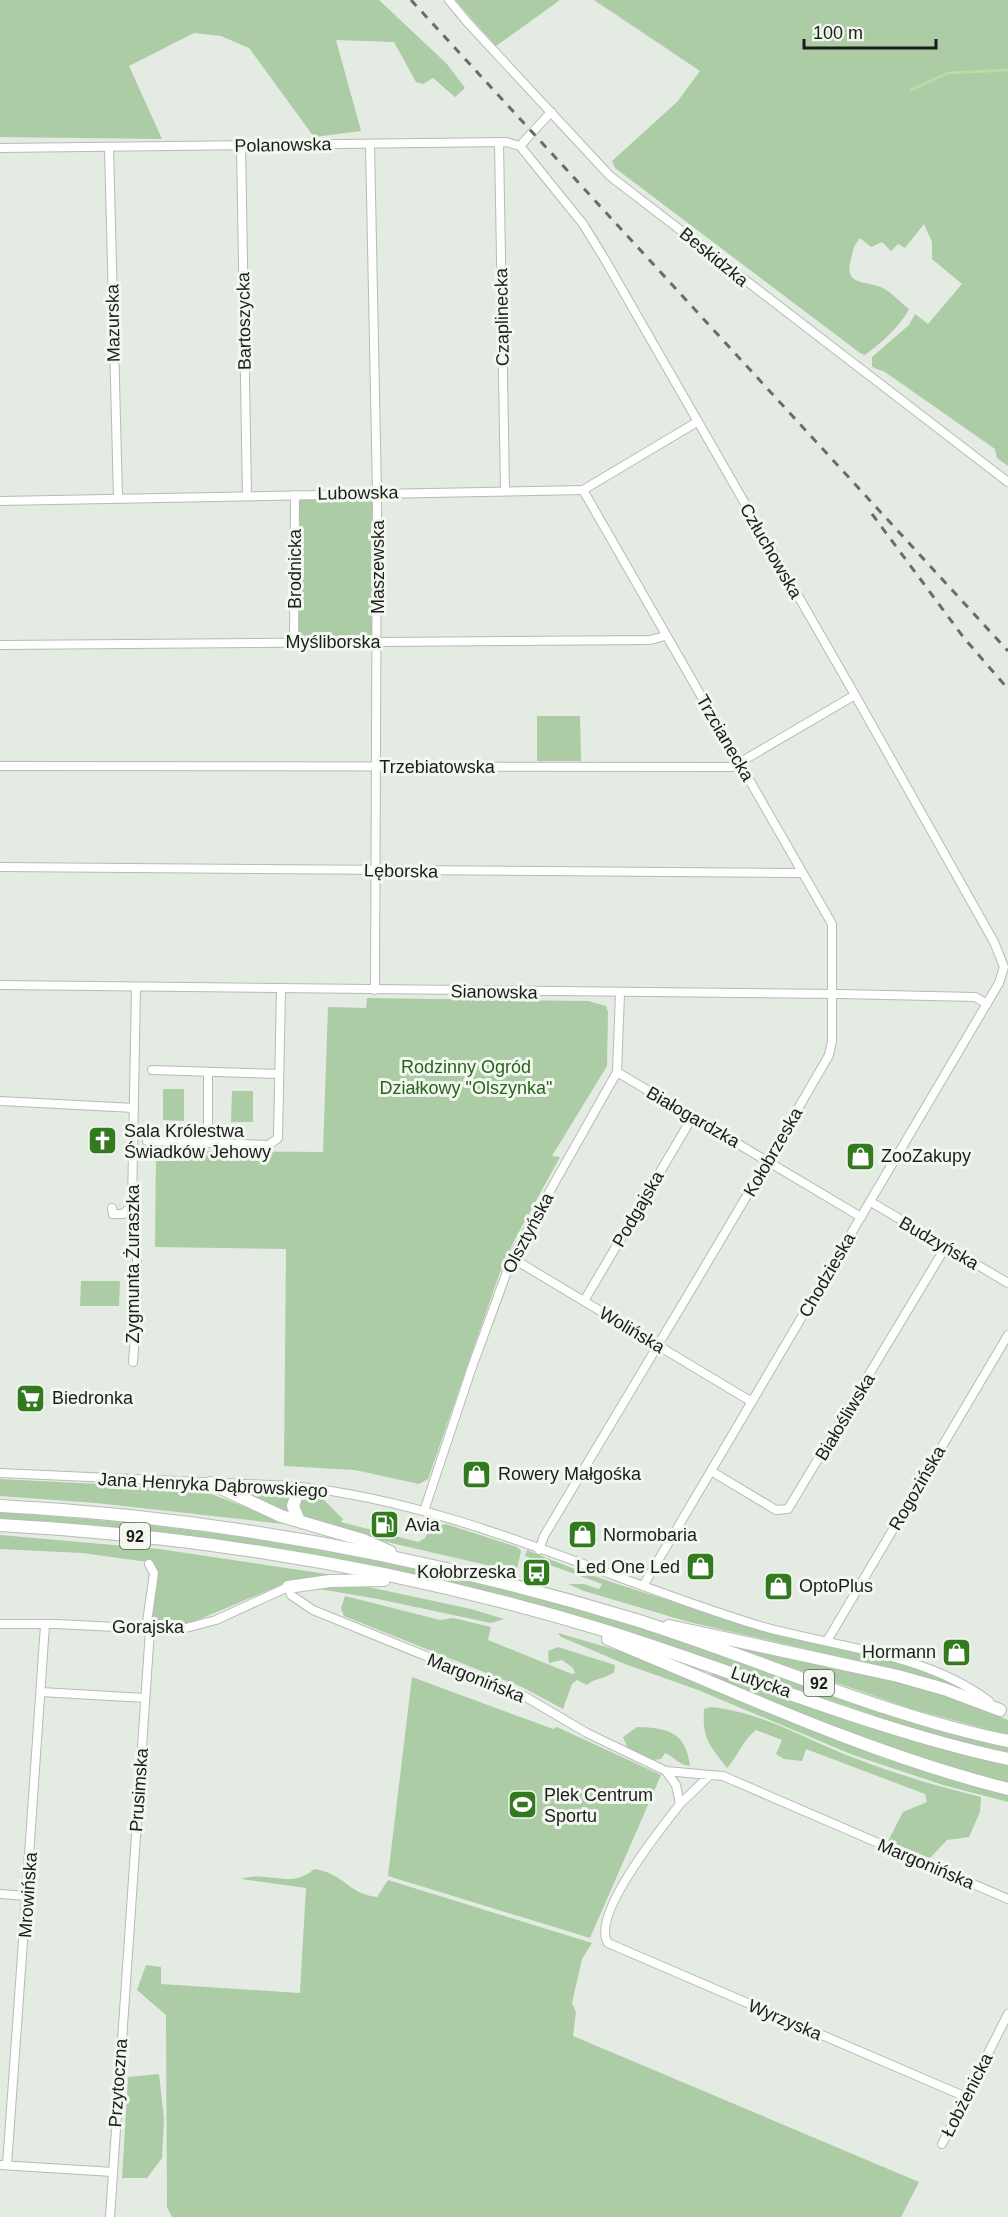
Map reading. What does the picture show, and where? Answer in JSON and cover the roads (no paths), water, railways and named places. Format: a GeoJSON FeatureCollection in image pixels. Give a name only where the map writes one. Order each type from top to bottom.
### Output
{"type":"FeatureCollection","features":[{"type":"Feature","properties":{"kind":"main road"},"geometry":{"type":"LineString","coordinates":[[210,1483],[281,1516],[363,1540],[411,1562]]}},
{"type":"Feature","properties":{"kind":"main road"},"geometry":{"type":"LineString","coordinates":[[299,1521],[293,1506],[297,1494],[319,1493]]}},
{"type":"Feature","properties":{"kind":"main road","name":"Jana Henryka Dąbrowskiego"},"geometry":{"type":"LineString","coordinates":[[0,1506],[203,1525],[411,1562],[519,1587],[638,1621]]}},
{"type":"Feature","properties":{"kind":"main road","name":"92"},"geometry":{"type":"LineString","coordinates":[[0,1525],[206,1544],[406,1580],[548,1614]]}},
{"type":"Feature","properties":{"kind":"main road"},"geometry":{"type":"LineString","coordinates":[[288,1587],[330,1581],[406,1580]]}},
{"type":"Feature","properties":{"kind":"main road"},"geometry":{"type":"LineString","coordinates":[[548,1614],[875,1750],[943,1772],[1008,1789]]}},
{"type":"Feature","properties":{"kind":"main road","name":"Lutycka"},"geometry":{"type":"LineString","coordinates":[[548,1614],[684,1656],[931,1740],[1008,1759]]}},
{"type":"Feature","properties":{"kind":"main road"},"geometry":{"type":"LineString","coordinates":[[638,1621],[694,1629],[898,1676],[944,1689],[1000,1710]]}},
{"type":"Feature","properties":{"kind":"main road","name":"Lutycka"},"geometry":{"type":"LineString","coordinates":[[638,1621],[918,1716],[1008,1741]]}},
{"type":"Feature","properties":{"kind":"street","name":"Beskidzka"},"geometry":{"type":"LineString","coordinates":[[450,0],[468,23],[610,176],[1008,482]]}},
{"type":"Feature","properties":{"kind":"street"},"geometry":{"type":"LineString","coordinates":[[520,146],[551,112]]}},
{"type":"Feature","properties":{"kind":"street","name":"Polanowska"},"geometry":{"type":"LineString","coordinates":[[0,148],[499,143],[520,146]]}},
{"type":"Feature","properties":{"kind":"street","name":"Czaplinecka"},"geometry":{"type":"LineString","coordinates":[[499,143],[505,490]]}},
{"type":"Feature","properties":{"kind":"street","name":"Maszewska"},"geometry":{"type":"LineString","coordinates":[[370,144],[378,642],[375,990]]}},
{"type":"Feature","properties":{"kind":"street","name":"Bartoszycka"},"geometry":{"type":"LineString","coordinates":[[241,145],[247,496]]}},
{"type":"Feature","properties":{"kind":"street","name":"Człuchowska"},"geometry":{"type":"LineString","coordinates":[[520,146],[583,224],[855,695],[1006,965]]}},
{"type":"Feature","properties":{"kind":"street","name":"Mazurska"},"geometry":{"type":"LineString","coordinates":[[109,147],[118,498]]}},
{"type":"Feature","properties":{"kind":"street"},"geometry":{"type":"LineString","coordinates":[[583,490],[697,422]]}},
{"type":"Feature","properties":{"kind":"street","name":"Lubowska"},"geometry":{"type":"LineString","coordinates":[[0,501],[583,490]]}},
{"type":"Feature","properties":{"kind":"street","name":"Trzcianecka"},"geometry":{"type":"LineString","coordinates":[[583,490],[834,929],[832,994]]}},
{"type":"Feature","properties":{"kind":"street","name":"Brodnicka"},"geometry":{"type":"LineString","coordinates":[[294,642],[295,495]]}},
{"type":"Feature","properties":{"kind":"street","name":"Myśliborska"},"geometry":{"type":"LineString","coordinates":[[0,645],[650,640],[665,636]]}},
{"type":"Feature","properties":{"kind":"street","name":"Trzebiatowska"},"geometry":{"type":"LineString","coordinates":[[0,766],[732,767],[855,695]]}},
{"type":"Feature","properties":{"kind":"street","name":"Lęborska"},"geometry":{"type":"LineString","coordinates":[[0,867],[796,875],[802,873]]}},
{"type":"Feature","properties":{"kind":"street","name":"Chodzieska"},"geometry":{"type":"LineString","coordinates":[[643,1586],[987,1004],[1006,965]]}},
{"type":"Feature","properties":{"kind":"street","name":"Sianowska"},"geometry":{"type":"LineString","coordinates":[[0,985],[620,994],[832,994],[975,997],[987,1004]]}},
{"type":"Feature","properties":{"kind":"street","name":"Zygmunta Żuraszka"},"geometry":{"type":"LineString","coordinates":[[133,1362],[137,1310],[137,1242],[132,1206],[136,987]]}},
{"type":"Feature","properties":{"kind":"street"},"geometry":{"type":"LineString","coordinates":[[147,1141],[269,1146],[275,1143],[278,1138],[281,989]]}},
{"type":"Feature","properties":{"kind":"street","name":"Olsztyńska"},"geometry":{"type":"LineString","coordinates":[[424,1511],[472,1367],[512,1258],[618,1072],[620,994]]}},
{"type":"Feature","properties":{"kind":"street","name":"Kołobrzeska"},"geometry":{"type":"LineString","coordinates":[[539,1550],[544,1536],[768,1161],[831,1050],[832,994]]}},
{"type":"Feature","properties":{"kind":"street"},"geometry":{"type":"LineString","coordinates":[[152,1071],[279,1074]]}},
{"type":"Feature","properties":{"kind":"street"},"geometry":{"type":"LineString","coordinates":[[208,1072],[208,1143]]}},
{"type":"Feature","properties":{"kind":"street","name":"Białogardzka"},"geometry":{"type":"LineString","coordinates":[[618,1072],[861,1217]]}},
{"type":"Feature","properties":{"kind":"street"},"geometry":{"type":"LineString","coordinates":[[0,1101],[134,1108]]}},
{"type":"Feature","properties":{"kind":"street","name":"Podgajska"},"geometry":{"type":"LineString","coordinates":[[584,1301],[693,1116]]}},
{"type":"Feature","properties":{"kind":"street","name":"Budzyńska"},"geometry":{"type":"LineString","coordinates":[[871,1202],[945,1248],[1008,1283]]}},
{"type":"Feature","properties":{"kind":"street"},"geometry":{"type":"LineString","coordinates":[[112,1208],[113,1214],[123,1214],[132,1206]]}},
{"type":"Feature","properties":{"kind":"street","name":"Białośliwska"},"geometry":{"type":"LineString","coordinates":[[711,1472],[776,1510],[788,1509],[945,1248]]}},
{"type":"Feature","properties":{"kind":"street","name":"Wolińska"},"geometry":{"type":"LineString","coordinates":[[512,1258],[752,1402]]}},
{"type":"Feature","properties":{"kind":"street","name":"Rogozińska"},"geometry":{"type":"LineString","coordinates":[[827,1641],[1008,1335]]}},
{"type":"Feature","properties":{"kind":"street","name":"Jana Henryka Dąbrowskiego"},"geometry":{"type":"LineString","coordinates":[[0,1473],[333,1491],[424,1511],[757,1625],[888,1656],[933,1670],[963,1685],[1000,1710]]}},
{"type":"Feature","properties":{"kind":"street","name":"Prusimska"},"geometry":{"type":"LineString","coordinates":[[128,1949],[154,1573],[149,1564]]}},
{"type":"Feature","properties":{"kind":"street","name":"Gorajska"},"geometry":{"type":"LineString","coordinates":[[0,1624],[149,1626],[178,1630],[197,1626],[288,1587]]}},
{"type":"Feature","properties":{"kind":"street","name":"Margonińska"},"geometry":{"type":"LineString","coordinates":[[288,1587],[291,1594],[313,1610],[524,1696],[587,1733],[666,1771],[723,1776],[1008,1899]]}},
{"type":"Feature","properties":{"kind":"street","name":"Mrowińska"},"geometry":{"type":"LineString","coordinates":[[4,2165],[28,1896],[45,1624]]}},
{"type":"Feature","properties":{"kind":"street"},"geometry":{"type":"LineString","coordinates":[[41,1692],[145,1698]]}},
{"type":"Feature","properties":{"kind":"street"},"geometry":{"type":"LineString","coordinates":[[666,1771],[676,1785],[680,1804]]}},
{"type":"Feature","properties":{"kind":"street"},"geometry":{"type":"LineString","coordinates":[[680,1804],[710,1775]]}},
{"type":"Feature","properties":{"kind":"street","name":"Wyrzyska"},"geometry":{"type":"LineString","coordinates":[[680,1804],[617,1896],[605,1930],[606,1940],[615,1948],[966,2097]]}},
{"type":"Feature","properties":{"kind":"street"},"geometry":{"type":"LineString","coordinates":[[0,1894],[28,1896]]}},
{"type":"Feature","properties":{"kind":"street","name":"Przytoczna"},"geometry":{"type":"LineString","coordinates":[[110,2217],[128,1949]]}},
{"type":"Feature","properties":{"kind":"street","name":"Łobżenicka"},"geometry":{"type":"LineString","coordinates":[[942,2144],[1008,2014]]}},
{"type":"Feature","properties":{"kind":"street"},"geometry":{"type":"LineString","coordinates":[[4,2165],[113,2172]]}},
{"type":"Feature","properties":{"kind":"waterway"},"geometry":{"type":"LineString","coordinates":[[911,90],[948,73],[1008,70]]}},
{"type":"Feature","properties":{"kind":"railway"},"geometry":{"type":"LineString","coordinates":[[411,0],[1008,651]]}},
{"type":"Feature","properties":{"kind":"railway"},"geometry":{"type":"LineString","coordinates":[[872,514],[964,638],[1008,689]]}},
{"type":"Feature","properties":{"kind":"place","name":"Sala Królestwa Świadków Jehowy"},"geometry":{"type":"Point","coordinates":[103,1141]}},
{"type":"Feature","properties":{"kind":"place","name":"ZooZakupy"},"geometry":{"type":"Point","coordinates":[860,1156]}},
{"type":"Feature","properties":{"kind":"place","name":"Biedronka"},"geometry":{"type":"Point","coordinates":[31,1398]}},
{"type":"Feature","properties":{"kind":"place","name":"Rowery Małgośka"},"geometry":{"type":"Point","coordinates":[477,1474]}},
{"type":"Feature","properties":{"kind":"place","name":"Avia"},"geometry":{"type":"Point","coordinates":[384,1525]}},
{"type":"Feature","properties":{"kind":"place","name":"Normobaria"},"geometry":{"type":"Point","coordinates":[582,1535]}},
{"type":"Feature","properties":{"kind":"place","name":"Led One Led"},"geometry":{"type":"Point","coordinates":[701,1567]}},
{"type":"Feature","properties":{"kind":"place","name":"Kołobrzeska"},"geometry":{"type":"Point","coordinates":[537,1572]}},
{"type":"Feature","properties":{"kind":"place","name":"OptoPlus"},"geometry":{"type":"Point","coordinates":[778,1586]}},
{"type":"Feature","properties":{"kind":"place","name":"Hormann"},"geometry":{"type":"Point","coordinates":[957,1652]}},
{"type":"Feature","properties":{"kind":"place","name":"Plek Centrum Sportu"},"geometry":{"type":"Point","coordinates":[523,1805]}},
{"type":"Feature","properties":{"kind":"park label","name":"Rodzinny Ogród Działkowy \"Olszynka\""},"geometry":{"type":"Point","coordinates":[466,1077]}}]}
